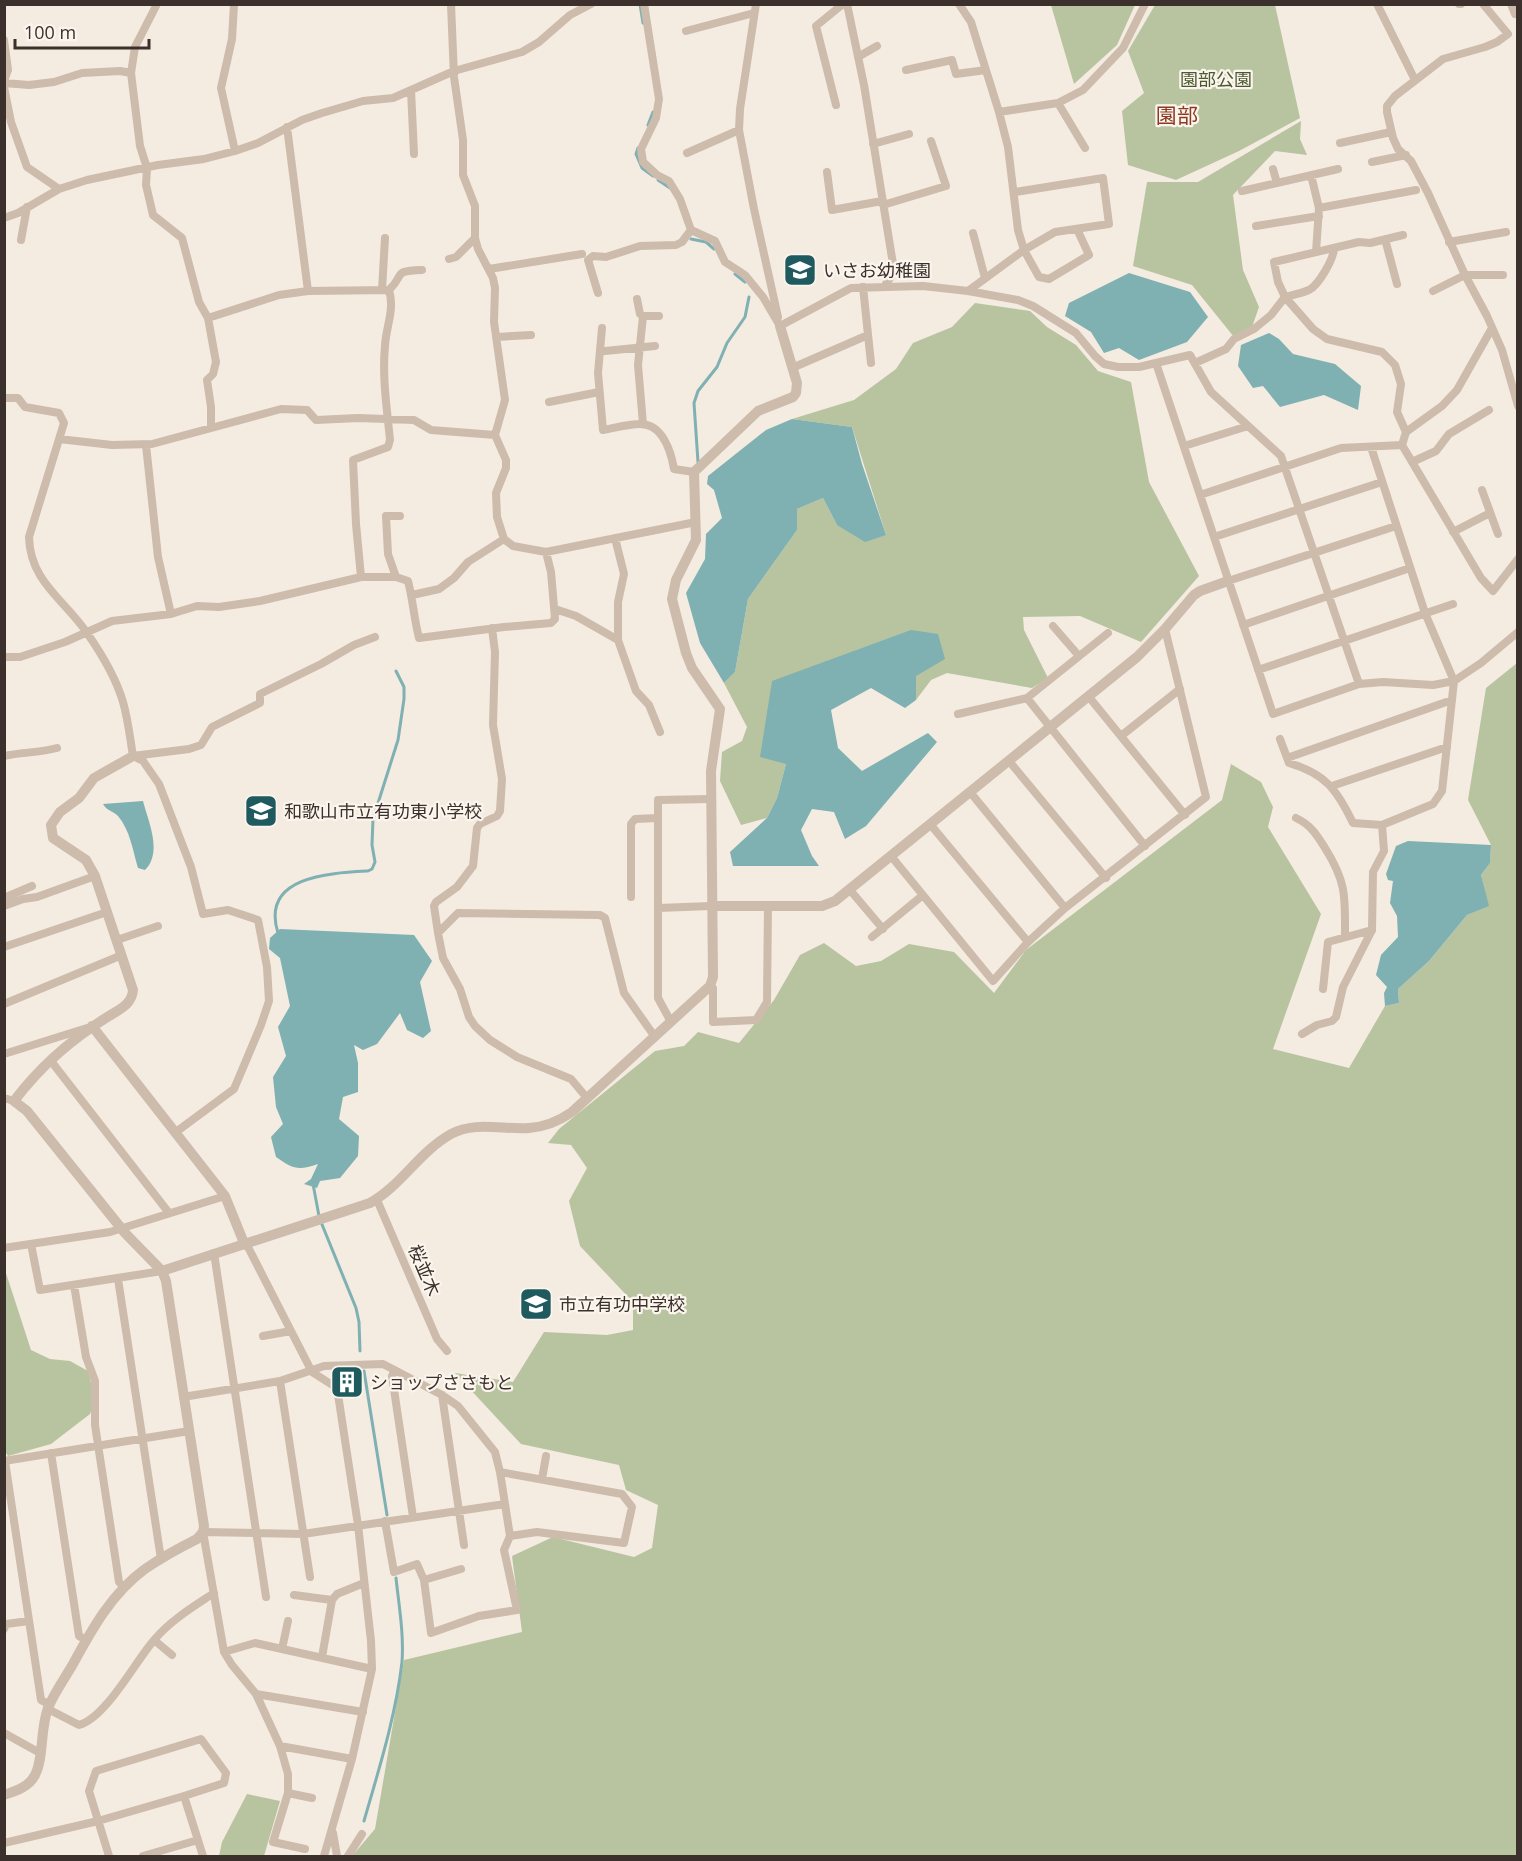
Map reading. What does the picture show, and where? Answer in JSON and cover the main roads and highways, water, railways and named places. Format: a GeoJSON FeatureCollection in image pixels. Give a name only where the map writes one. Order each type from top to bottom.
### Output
{"type":"FeatureCollection","features":[{"type":"Feature","properties":{"kind":"water"},"geometry":{"type":"Polygon","coordinates":[[[1129,273],[1190,292],[1208,317],[1187,342],[1139,360],[1119,348],[1104,353],[1091,332],[1065,316],[1069,303],[1129,273]]]}},
{"type":"Feature","properties":{"kind":"water"},"geometry":{"type":"Polygon","coordinates":[[[1269,333],[1279,339],[1293,354],[1335,364],[1361,386],[1358,410],[1324,395],[1280,407],[1263,386],[1253,388],[1238,366],[1241,345],[1269,333]]]}},
{"type":"Feature","properties":{"kind":"water"},"geometry":{"type":"Polygon","coordinates":[[[792,419],[852,427],[886,535],[865,542],[837,525],[823,498],[797,509],[797,530],[748,599],[735,672],[724,683],[700,643],[686,593],[705,559],[706,534],[722,518],[714,490],[707,484],[708,476],[766,430],[792,419]]]}},
{"type":"Feature","properties":{"kind":"water"},"geometry":{"type":"Polygon","coordinates":[[[911,630],[938,634],[945,659],[916,676],[916,700],[905,708],[871,688],[831,710],[838,748],[862,771],[928,733],[937,742],[866,826],[845,839],[834,812],[812,809],[801,830],[819,866],[733,866],[730,852],[767,818],[777,798],[786,764],[760,757],[772,681],[911,630]]]}},
{"type":"Feature","properties":{"kind":"water"},"geometry":{"type":"Polygon","coordinates":[[[143,801],[154,846],[150,863],[145,870],[138,868],[131,841],[122,822],[103,804],[143,801]]]}},
{"type":"Feature","properties":{"kind":"water"},"geometry":{"type":"Polygon","coordinates":[[[1408,841],[1491,845],[1490,863],[1481,875],[1489,906],[1467,915],[1429,961],[1398,989],[1399,1003],[1385,1006],[1384,993],[1387,987],[1376,975],[1381,955],[1398,937],[1397,916],[1390,903],[1393,881],[1388,880],[1386,874],[1396,846],[1408,841]]]}},
{"type":"Feature","properties":{"kind":"water"},"geometry":{"type":"Polygon","coordinates":[[[280,929],[414,935],[432,961],[420,982],[431,1031],[423,1038],[407,1030],[400,1013],[377,1044],[363,1050],[354,1045],[358,1063],[358,1092],[343,1097],[339,1119],[359,1136],[358,1156],[340,1178],[320,1181],[317,1188],[304,1184],[311,1179],[318,1164],[296,1168],[287,1164],[276,1157],[271,1137],[283,1124],[276,1107],[273,1077],[286,1056],[278,1027],[290,1006],[280,958],[269,949],[270,938],[280,929]]]}},
{"type":"Feature","properties":{"kind":"waterway"},"geometry":{"type":"LineString","coordinates":[[640,4],[643,23]]}},
{"type":"Feature","properties":{"kind":"waterway"},"geometry":{"type":"LineString","coordinates":[[648,125],[653,112]]}},
{"type":"Feature","properties":{"kind":"waterway"},"geometry":{"type":"LineString","coordinates":[[638,148],[636,154],[642,168],[653,176]]}},
{"type":"Feature","properties":{"kind":"waterway"},"geometry":{"type":"LineString","coordinates":[[658,180],[670,188]]}},
{"type":"Feature","properties":{"kind":"waterway"},"geometry":{"type":"LineString","coordinates":[[691,239],[706,242],[714,249]]}},
{"type":"Feature","properties":{"kind":"waterway"},"geometry":{"type":"LineString","coordinates":[[735,274],[745,282]]}},
{"type":"Feature","properties":{"kind":"waterway"},"geometry":{"type":"LineString","coordinates":[[698,462],[694,403],[698,391],[717,367],[727,343],[745,317],[749,297]]}},
{"type":"Feature","properties":{"kind":"waterway"},"geometry":{"type":"LineString","coordinates":[[278,933],[275,914],[279,900],[289,889],[302,881],[318,876],[372,869],[375,862],[372,845],[373,819],[398,740],[404,699],[404,687],[396,671]]}},
{"type":"Feature","properties":{"kind":"waterway"},"geometry":{"type":"LineString","coordinates":[[313,1184],[319,1216]]}},
{"type":"Feature","properties":{"kind":"waterway"},"geometry":{"type":"LineString","coordinates":[[321,1222],[356,1308],[360,1351]]}},
{"type":"Feature","properties":{"kind":"waterway"},"geometry":{"type":"LineString","coordinates":[[364,1371],[387,1515]]}},
{"type":"Feature","properties":{"kind":"waterway"},"geometry":{"type":"LineString","coordinates":[[364,1821],[391,1722],[402,1662],[402,1630],[396,1578]]}},
{"type":"Feature","properties":{"kind":"place","name":"いさお幼稚園"},"geometry":{"type":"Point","coordinates":[800,270]}},
{"type":"Feature","properties":{"kind":"place","name":"和歌山市立有功東小学校"},"geometry":{"type":"Point","coordinates":[261,811]}},
{"type":"Feature","properties":{"kind":"place","name":"市立有功中学校"},"geometry":{"type":"Point","coordinates":[536,1304]}},
{"type":"Feature","properties":{"kind":"place","name":"ショップささもと"},"geometry":{"type":"Point","coordinates":[347,1382]}},
{"type":"Feature","properties":{"kind":"district","name":"園部"},"geometry":{"type":"Point","coordinates":[1177,115]}},
{"type":"Feature","properties":{"kind":"park label","name":"園部公園"},"geometry":{"type":"Point","coordinates":[1216,79]}}]}
